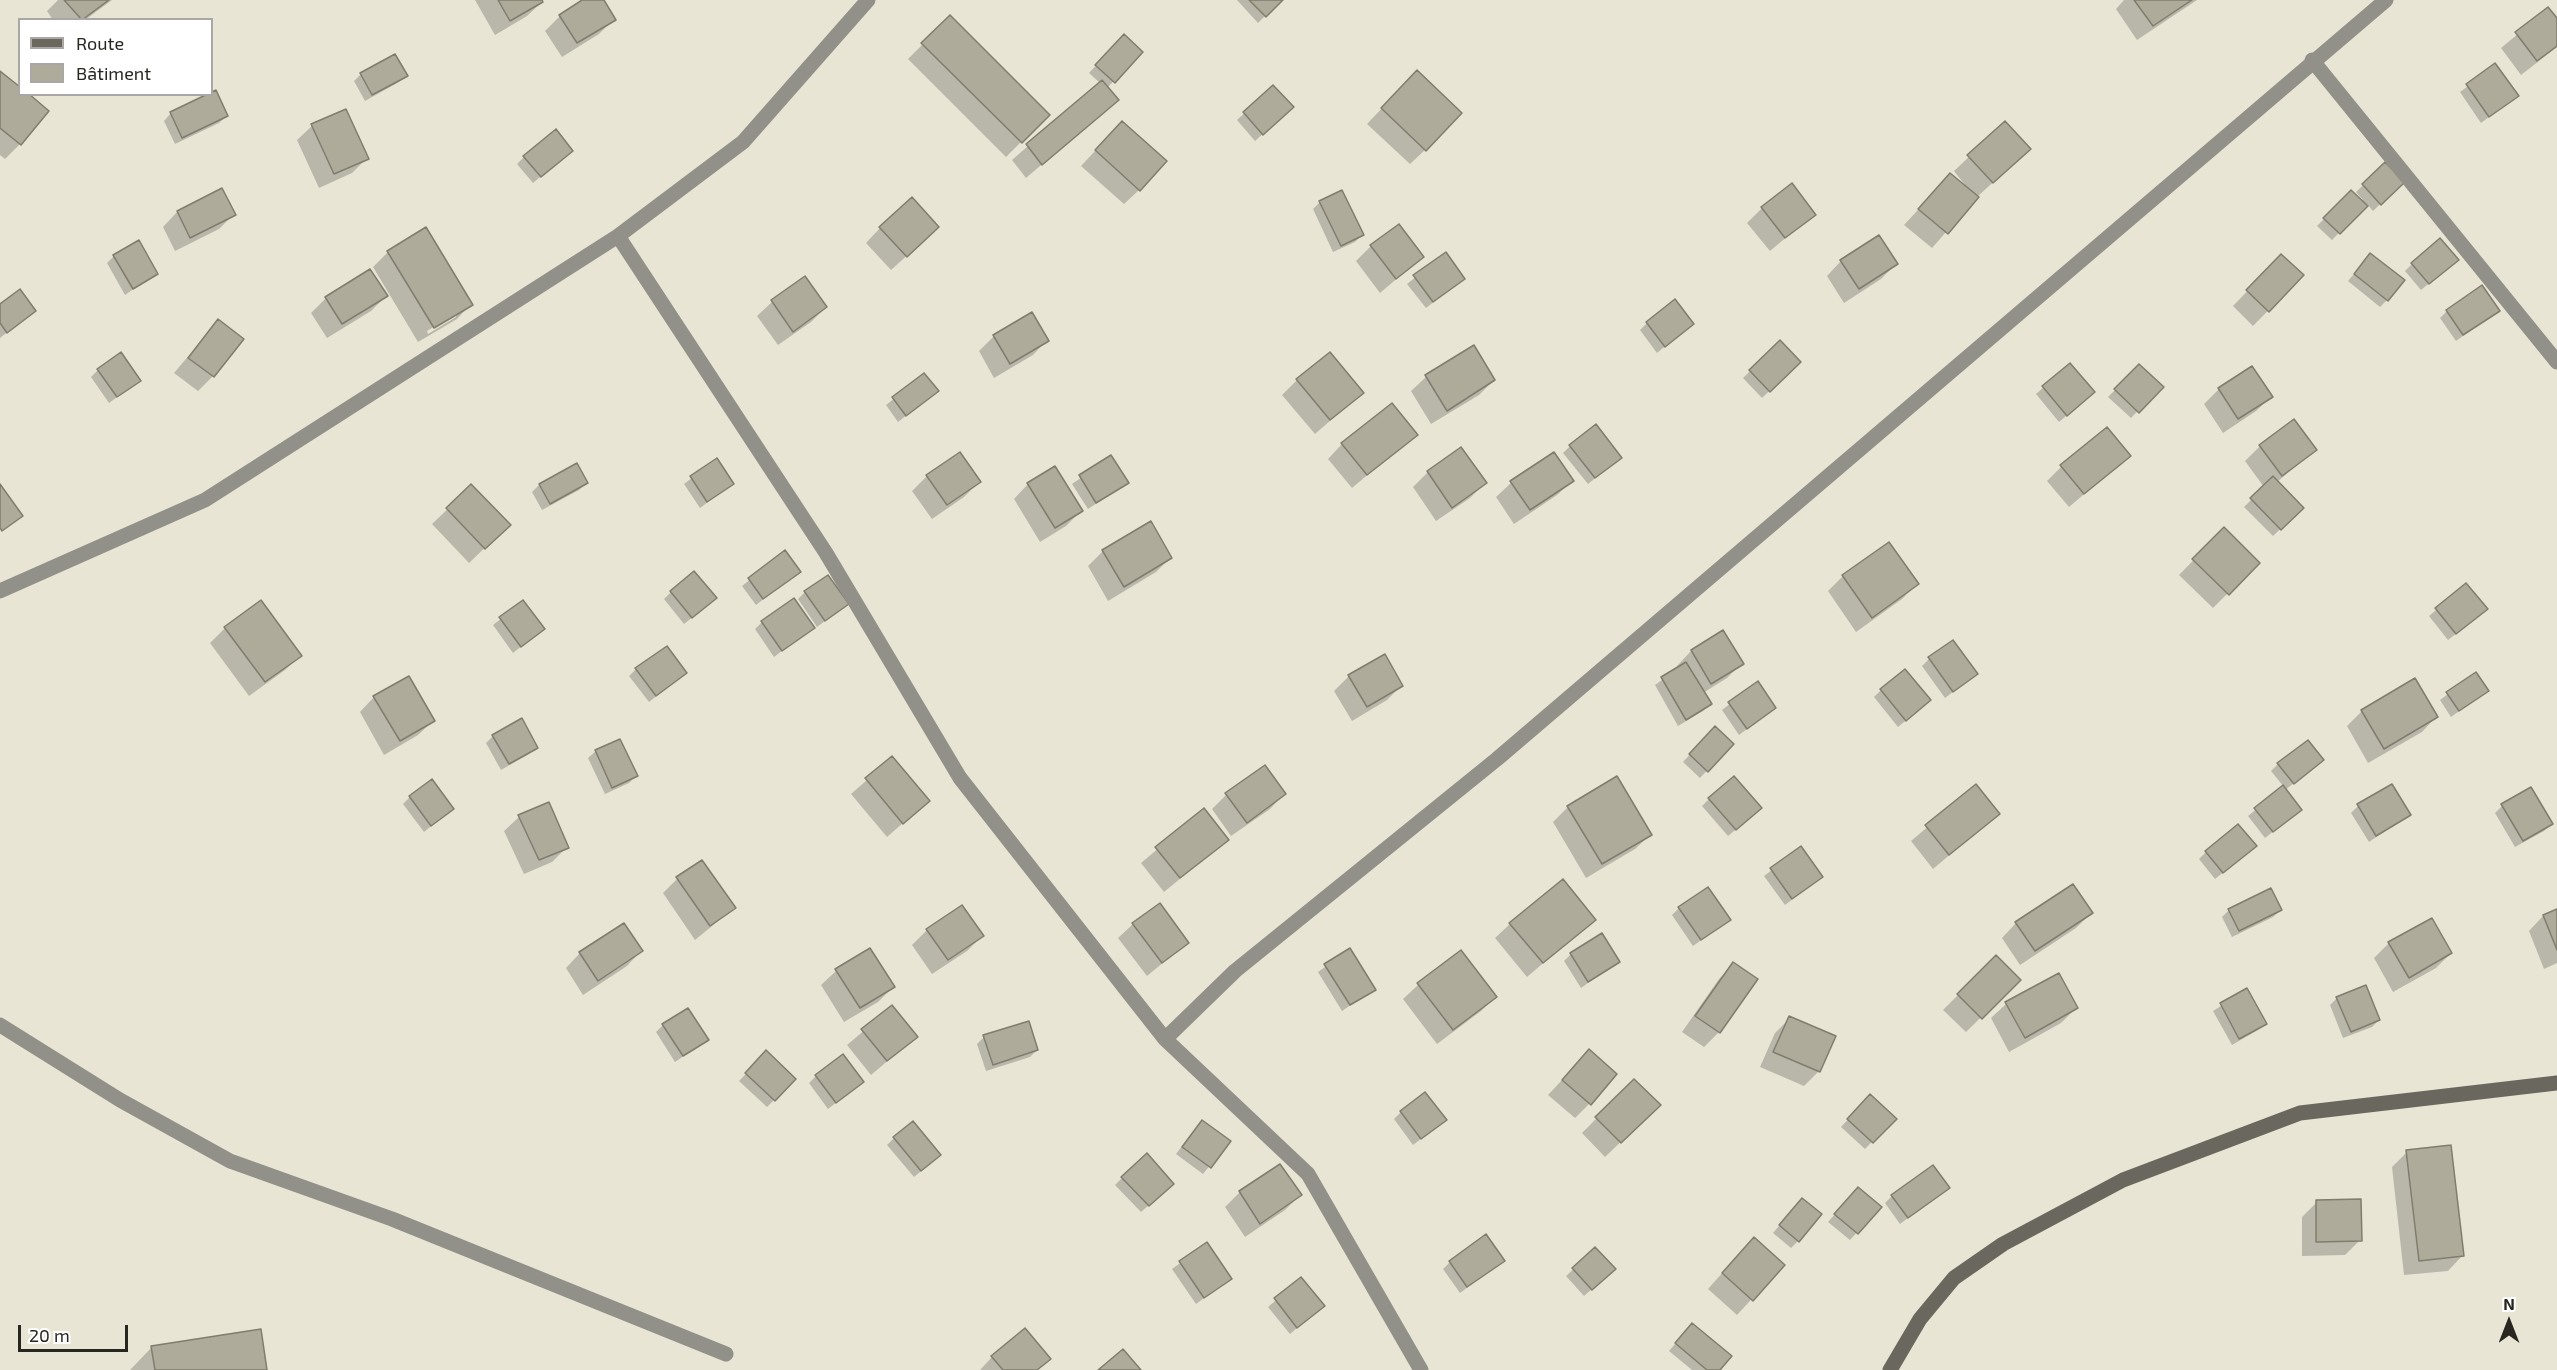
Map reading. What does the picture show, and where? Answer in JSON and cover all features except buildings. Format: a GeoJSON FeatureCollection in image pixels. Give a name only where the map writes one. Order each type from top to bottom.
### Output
{"type":"FeatureCollection","features":[{"type":"Feature","properties":{"kind":"main road"},"geometry":{"type":"LineString","coordinates":[[1890,1370],[1920,1319],[1954,1278],[2003,1244],[2123,1180],[2300,1113],[2557,1083]]}},
{"type":"Feature","properties":{"kind":"street"},"geometry":{"type":"LineString","coordinates":[[0,591],[205,500],[618,236],[743,142],[868,0]]}},
{"type":"Feature","properties":{"kind":"street"},"geometry":{"type":"LineString","coordinates":[[1165,1039],[1235,971],[1497,759],[2312,60],[2386,0]]}},
{"type":"Feature","properties":{"kind":"street"},"geometry":{"type":"LineString","coordinates":[[2312,60],[2557,362]]}},
{"type":"Feature","properties":{"kind":"street"},"geometry":{"type":"LineString","coordinates":[[618,236],[826,553],[960,778],[1165,1039],[1308,1174],[1421,1370]]}},
{"type":"Feature","properties":{"kind":"street"},"geometry":{"type":"LineString","coordinates":[[0,1025],[120,1100],[230,1161],[392,1219],[726,1354]]}}]}
